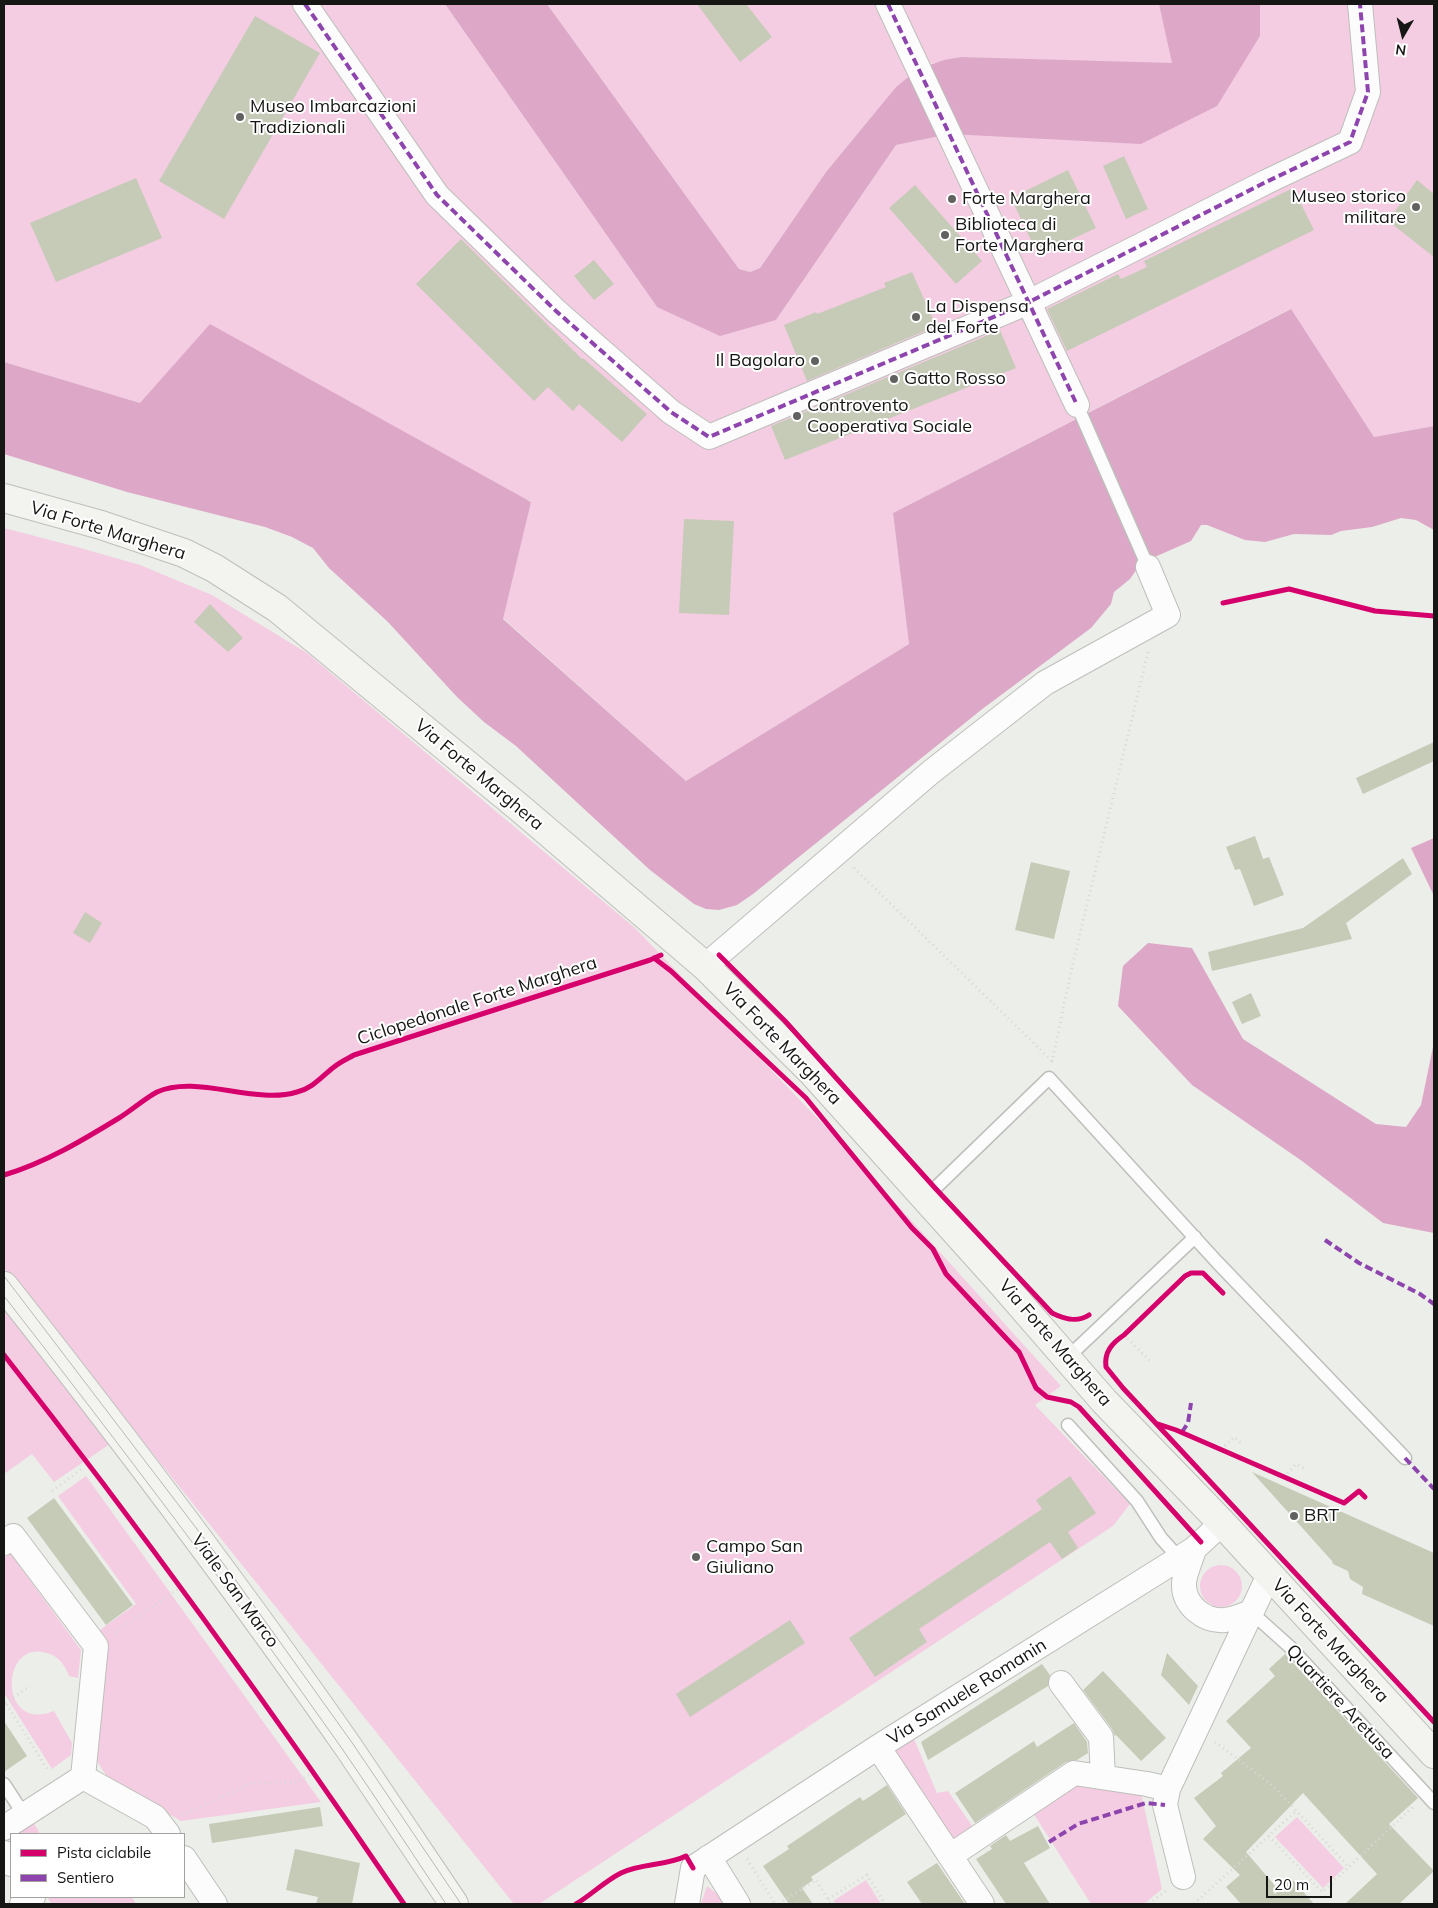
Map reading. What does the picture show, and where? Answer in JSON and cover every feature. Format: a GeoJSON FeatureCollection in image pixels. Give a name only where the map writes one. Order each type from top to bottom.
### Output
{"type":"FeatureCollection","features":[{"type":"Feature","properties":{"kind":"street"},"geometry":{"type":"LineString","coordinates":[[305,4],[437,195],[556,311],[672,412],[709,437],[1029,302],[1266,182],[1350,142],[1368,92],[1360,4]]}},
{"type":"Feature","properties":{"kind":"street"},"geometry":{"type":"LineString","coordinates":[[888,4],[1077,405]]}},
{"type":"Feature","properties":{"kind":"street","name":"Via Forte Marghera"},"geometry":{"type":"LineString","coordinates":[[4,498],[101,525],[184,552],[214,568],[277,608],[506,797],[706,966],[811,1071],[1104,1401],[1222,1523],[1434,1754]]}},
{"type":"Feature","properties":{"kind":"street"},"geometry":{"type":"LineString","coordinates":[[706,966],[931,772],[1045,683],[1168,615],[1148,567]]}},
{"type":"Feature","properties":{"kind":"street","name":"Viale San Marco"},"geometry":{"type":"LineString","coordinates":[[4,1286],[84,1388],[227,1578],[349,1748],[454,1904]]}},
{"type":"Feature","properties":{"kind":"street","name":"Via Samuele Romanin"},"geometry":{"type":"LineString","coordinates":[[687,1904],[693,1868],[878,1747],[1187,1554],[1222,1523]]}},
{"type":"Feature","properties":{"kind":"street"},"geometry":{"type":"LineString","coordinates":[[4,1543],[12,1536],[96,1646],[83,1777]]}},
{"type":"Feature","properties":{"kind":"street"},"geometry":{"type":"LineString","coordinates":[[1187,1554],[1184,1586],[1187,1598],[1194,1608],[1203,1616],[1225,1620],[1251,1612]]}},
{"type":"Feature","properties":{"kind":"street"},"geometry":{"type":"LineString","coordinates":[[1183,1877],[1165,1804],[1168,1789],[1269,1575]]}},
{"type":"Feature","properties":{"kind":"street"},"geometry":{"type":"LineString","coordinates":[[1060,1683],[1101,1737],[1104,1777]]}},
{"type":"Feature","properties":{"kind":"street"},"geometry":{"type":"LineString","coordinates":[[878,1747],[982,1904]]}},
{"type":"Feature","properties":{"kind":"street"},"geometry":{"type":"LineString","coordinates":[[950,1856],[1074,1773],[1168,1789]]}},
{"type":"Feature","properties":{"kind":"street"},"geometry":{"type":"LineString","coordinates":[[4,1828],[83,1777]]}},
{"type":"Feature","properties":{"kind":"street"},"geometry":{"type":"LineString","coordinates":[[83,1777],[155,1817],[164,1830]]}},
{"type":"Feature","properties":{"kind":"street"},"geometry":{"type":"LineString","coordinates":[[709,1858],[738,1904]]}},
{"type":"Feature","properties":{"kind":"street"},"geometry":{"type":"LineString","coordinates":[[185,1859],[215,1904]]}},
{"type":"Feature","properties":{"kind":"lane"},"geometry":{"type":"LineString","coordinates":[[1077,405],[1148,567]]}},
{"type":"Feature","properties":{"kind":"lane"},"geometry":{"type":"LineString","coordinates":[[925,1198],[1049,1078],[1195,1237],[1405,1458]]}},
{"type":"Feature","properties":{"kind":"lane"},"geometry":{"type":"LineString","coordinates":[[1067,1358],[1195,1237]]}},
{"type":"Feature","properties":{"kind":"lane"},"geometry":{"type":"LineString","coordinates":[[1068,1425],[1138,1501],[1161,1538],[1187,1554]]}},
{"type":"Feature","properties":{"kind":"lane","name":"Quartiere Aretusa"},"geometry":{"type":"LineString","coordinates":[[1251,1612],[1290,1647],[1431,1799]]}},
{"type":"Feature","properties":{"kind":"lane"},"geometry":{"type":"LineString","coordinates":[[4,1784],[24,1815]]}},
{"type":"Feature","properties":{"kind":"path"},"geometry":{"type":"LineString","coordinates":[[1049,1078],[1072,967],[1155,622]]}},
{"type":"Feature","properties":{"kind":"path"},"geometry":{"type":"LineString","coordinates":[[838,852],[1052,1061]]}},
{"type":"Feature","properties":{"kind":"path"},"geometry":{"type":"LineString","coordinates":[[1131,1329],[1122,1337],[1151,1362]]}},
{"type":"Feature","properties":{"kind":"path"},"geometry":{"type":"LineString","coordinates":[[1221,1449],[1234,1437],[1241,1444]]}},
{"type":"Feature","properties":{"kind":"path"},"geometry":{"type":"LineString","coordinates":[[1213,1446],[1230,1453]]}},
{"type":"Feature","properties":{"kind":"path"},"geometry":{"type":"LineString","coordinates":[[1284,1477],[1296,1464],[1305,1469]]}},
{"type":"Feature","properties":{"kind":"path"},"geometry":{"type":"LineString","coordinates":[[52,1491],[83,1468]]}},
{"type":"Feature","properties":{"kind":"path"},"geometry":{"type":"LineString","coordinates":[[1275,1473],[1292,1481]]}},
{"type":"Feature","properties":{"kind":"path"},"geometry":{"type":"LineString","coordinates":[[175,1580],[186,1594]]}},
{"type":"Feature","properties":{"kind":"path"},"geometry":{"type":"LineString","coordinates":[[96,1646],[181,1588]]}},
{"type":"Feature","properties":{"kind":"path"},"geometry":{"type":"LineString","coordinates":[[30,1686],[5,1702],[61,1791]]}},
{"type":"Feature","properties":{"kind":"path"},"geometry":{"type":"LineString","coordinates":[[1197,1728],[1271,1784],[1349,1867]]}},
{"type":"Feature","properties":{"kind":"path"},"geometry":{"type":"LineString","coordinates":[[308,1764],[320,1781]]}},
{"type":"Feature","properties":{"kind":"path"},"geometry":{"type":"LineString","coordinates":[[164,1830],[252,1783],[297,1782],[314,1772]]}},
{"type":"Feature","properties":{"kind":"path"},"geometry":{"type":"LineString","coordinates":[[1269,1836],[1322,1892],[1431,1799]]}},
{"type":"Feature","properties":{"kind":"path"},"geometry":{"type":"LineString","coordinates":[[1194,1904],[1296,1811]]}},
{"type":"Feature","properties":{"kind":"path"},"geometry":{"type":"LineString","coordinates":[[745,1833],[746,1858],[775,1904]]}},
{"type":"Feature","properties":{"kind":"path"},"geometry":{"type":"LineString","coordinates":[[828,1899],[867,1875],[885,1904]]}},
{"type":"Feature","properties":{"kind":"path"},"geometry":{"type":"LineString","coordinates":[[779,1904],[816,1880],[831,1904]]}},
{"type":"Feature","properties":{"kind":"shaded area","name":"Forte Marghera"},"geometry":{"type":"Polygon","coordinates":[[[4,4],[445,4],[657,307],[776,320],[896,145],[950,134],[1260,37],[1260,4],[1434,4],[1434,426],[1374,437],[1290,309],[893,513],[909,644],[686,781],[503,618],[531,501],[140,403],[4,362],[4,4]]]}},
{"type":"Feature","properties":{"kind":"shaded area"},"geometry":{"type":"Polygon","coordinates":[[[445,4],[547,4],[739,269],[750,272],[760,268],[826,172],[896,87],[918,69],[944,60],[961,57],[1172,63],[1159,4],[1260,4],[1260,36],[1217,106],[1141,144],[950,134],[896,145],[776,320],[720,336],[657,307],[445,4]]]}},
{"type":"Feature","properties":{"kind":"shaded area"},"geometry":{"type":"Polygon","coordinates":[[[547,4],[1159,4],[1173,61],[1170,64],[961,57],[930,64],[896,87],[826,172],[760,268],[750,272],[739,269],[547,4]]]}},
{"type":"Feature","properties":{"kind":"shaded area"},"geometry":{"type":"Polygon","coordinates":[[[1291,309],[1374,437],[1434,426],[1434,530],[1416,520],[1401,518],[1372,527],[1341,531],[1331,535],[1294,534],[1265,542],[1245,540],[1207,525],[1201,525],[1191,541],[1141,563],[1130,579],[1114,592],[1111,604],[1091,628],[981,710],[753,894],[737,905],[719,910],[706,909],[694,904],[650,870],[516,746],[484,722],[457,697],[388,622],[329,568],[313,548],[292,537],[265,527],[127,492],[4,454],[4,362],[140,403],[210,324],[531,502],[503,619],[686,781],[909,644],[893,513],[1291,309]]]}},
{"type":"Feature","properties":{"kind":"shaded area"},"geometry":{"type":"Polygon","coordinates":[[[4,528],[140,565],[212,595],[307,653],[635,928],[843,1145],[1061,1386],[1035,1405],[1130,1504],[1113,1526],[539,1904],[514,1904],[4,1268],[4,528]]]}},
{"type":"Feature","properties":{"kind":"shaded area"},"geometry":{"type":"Polygon","coordinates":[[[1434,838],[1434,896],[1411,848],[1434,838]]]}},
{"type":"Feature","properties":{"kind":"shaded area"},"geometry":{"type":"Polygon","coordinates":[[[1148,943],[1192,948],[1243,1039],[1376,1124],[1406,1127],[1421,1105],[1434,1042],[1434,1233],[1383,1223],[1302,1161],[1192,1085],[1118,1006],[1123,966],[1148,943]]]}},
{"type":"Feature","properties":{"kind":"shaded area"},"geometry":{"type":"Polygon","coordinates":[[[4,1303],[110,1444],[54,1482],[32,1454],[4,1474],[4,1303]]]}},
{"type":"Feature","properties":{"kind":"shaded area"},"geometry":{"type":"Polygon","coordinates":[[[86,1476],[321,1802],[181,1821],[109,1780],[90,1750],[93,1635],[136,1604],[58,1496],[86,1476]]]}},
{"type":"Feature","properties":{"kind":"shaded area"},"geometry":{"type":"Polygon","coordinates":[[[10,1553],[81,1650],[78,1678],[69,1676],[65,1667],[56,1657],[42,1652],[28,1653],[19,1661],[13,1673],[12,1687],[15,1700],[23,1710],[36,1714],[54,1711],[72,1743],[71,1755],[52,1769],[4,1693],[4,1558],[10,1553]]]}},
{"type":"Feature","properties":{"kind":"shaded area"},"geometry":{"type":"Polygon","coordinates":[[[1225,1565],[1233,1568],[1239,1574],[1242,1586],[1239,1598],[1233,1604],[1217,1607],[1209,1604],[1203,1598],[1200,1582],[1203,1574],[1209,1568],[1225,1565]]]}},
{"type":"Feature","properties":{"kind":"shaded area"},"geometry":{"type":"Polygon","coordinates":[[[911,1732],[937,1793],[948,1791],[975,1830],[950,1847],[886,1748],[911,1732]]]}},
{"type":"Feature","properties":{"kind":"shaded area"},"geometry":{"type":"Polygon","coordinates":[[[1074,1778],[1140,1788],[1162,1889],[1144,1904],[1091,1904],[1030,1808],[1074,1778]]]}},
{"type":"Feature","properties":{"kind":"shaded area"},"geometry":{"type":"Polygon","coordinates":[[[1297,1817],[1344,1868],[1323,1888],[1275,1837],[1297,1817]]]}},
{"type":"Feature","properties":{"kind":"shaded area"},"geometry":{"type":"Polygon","coordinates":[[[31,1818],[39,1833],[12,1833],[31,1818]]]}},
{"type":"Feature","properties":{"kind":"shaded area"},"geometry":{"type":"Polygon","coordinates":[[[866,1880],[881,1904],[836,1904],[833,1901],[866,1880]]]}},
{"type":"Feature","properties":{"kind":"shaded area"},"geometry":{"type":"Polygon","coordinates":[[[707,1886],[721,1897],[725,1904],[701,1904],[707,1886]]]}},
{"type":"Feature","properties":{"kind":"shaded area"},"geometry":{"type":"Polygon","coordinates":[[[48,1898],[133,1898],[136,1904],[52,1904],[48,1898]]]}},
{"type":"Feature","properties":{"kind":"building"},"geometry":{"type":"Polygon","coordinates":[[[697,4],[746,4],[772,37],[740,62],[697,4]]]}},
{"type":"Feature","properties":{"kind":"building","name":"Museo Imbarcazioni Tradizionali"},"geometry":{"type":"Polygon","coordinates":[[[255,16],[320,53],[224,219],[159,181],[255,16]]]}},
{"type":"Feature","properties":{"kind":"building"},"geometry":{"type":"Polygon","coordinates":[[[1124,156],[1148,209],[1126,219],[1103,166],[1124,156]]]}},
{"type":"Feature","properties":{"kind":"building"},"geometry":{"type":"Polygon","coordinates":[[[1068,170],[1096,228],[1038,255],[1011,198],[1068,170]]]}},
{"type":"Feature","properties":{"kind":"building"},"geometry":{"type":"Polygon","coordinates":[[[136,178],[162,238],[56,282],[30,223],[136,178]]]}},
{"type":"Feature","properties":{"kind":"building","name":"Museo storico militare"},"geometry":{"type":"Polygon","coordinates":[[[1417,180],[1434,194],[1434,257],[1388,221],[1417,180]]]}},
{"type":"Feature","properties":{"kind":"building"},"geometry":{"type":"Polygon","coordinates":[[[915,185],[982,261],[956,284],[889,208],[915,185]]]}},
{"type":"Feature","properties":{"kind":"building"},"geometry":{"type":"Polygon","coordinates":[[[1293,188],[1314,230],[1067,351],[1047,309],[1118,274],[1121,279],[1147,267],[1144,261],[1293,188]]]}},
{"type":"Feature","properties":{"kind":"building"},"geometry":{"type":"Polygon","coordinates":[[[461,239],[582,359],[647,414],[622,442],[579,404],[573,411],[548,387],[534,401],[416,284],[461,239]]]}},
{"type":"Feature","properties":{"kind":"building"},"geometry":{"type":"Polygon","coordinates":[[[594,260],[614,284],[594,300],[574,276],[594,260]]]}},
{"type":"Feature","properties":{"kind":"building"},"geometry":{"type":"Polygon","coordinates":[[[912,272],[936,326],[807,381],[784,325],[886,287],[884,283],[912,272]]]}},
{"type":"Feature","properties":{"kind":"building"},"geometry":{"type":"Polygon","coordinates":[[[1000,330],[1016,368],[785,460],[771,426],[1000,330]]]}},
{"type":"Feature","properties":{"kind":"building"},"geometry":{"type":"Polygon","coordinates":[[[684,519],[734,521],[729,615],[679,613],[684,519]]]}},
{"type":"Feature","properties":{"kind":"building"},"geometry":{"type":"Polygon","coordinates":[[[210,604],[243,638],[228,652],[194,622],[210,604]]]}},
{"type":"Feature","properties":{"kind":"building"},"geometry":{"type":"Polygon","coordinates":[[[1434,742],[1434,761],[1363,794],[1356,778],[1434,742]]]}},
{"type":"Feature","properties":{"kind":"building"},"geometry":{"type":"Polygon","coordinates":[[[1255,836],[1263,859],[1269,857],[1284,895],[1254,906],[1240,869],[1235,870],[1226,847],[1255,836]]]}},
{"type":"Feature","properties":{"kind":"building"},"geometry":{"type":"Polygon","coordinates":[[[1403,858],[1412,874],[1346,923],[1352,939],[1212,971],[1208,952],[1303,928],[1403,858]]]}},
{"type":"Feature","properties":{"kind":"building"},"geometry":{"type":"Polygon","coordinates":[[[1031,862],[1070,871],[1054,939],[1015,930],[1031,862]]]}},
{"type":"Feature","properties":{"kind":"building"},"geometry":{"type":"Polygon","coordinates":[[[85,912],[102,923],[90,943],[73,933],[85,912]]]}},
{"type":"Feature","properties":{"kind":"building"},"geometry":{"type":"Polygon","coordinates":[[[1251,993],[1261,1016],[1242,1024],[1232,1002],[1251,993]]]}},
{"type":"Feature","properties":{"kind":"building"},"geometry":{"type":"Polygon","coordinates":[[[1252,1472],[1434,1553],[1434,1626],[1362,1594],[1363,1587],[1350,1579],[1348,1571],[1333,1564],[1252,1472]]]}},
{"type":"Feature","properties":{"kind":"building"},"geometry":{"type":"Polygon","coordinates":[[[1070,1476],[1096,1513],[1068,1532],[1078,1548],[1062,1559],[1050,1542],[919,1629],[927,1642],[875,1677],[849,1638],[1042,1509],[1036,1500],[1070,1476]]]}},
{"type":"Feature","properties":{"kind":"building"},"geometry":{"type":"Polygon","coordinates":[[[54,1498],[133,1605],[106,1625],[27,1518],[54,1498]]]}},
{"type":"Feature","properties":{"kind":"building"},"geometry":{"type":"Polygon","coordinates":[[[790,1620],[805,1643],[690,1717],[676,1694],[790,1620]]]}},
{"type":"Feature","properties":{"kind":"building"},"geometry":{"type":"Polygon","coordinates":[[[1167,1653],[1198,1686],[1189,1705],[1161,1675],[1167,1653]]]}},
{"type":"Feature","properties":{"kind":"building"},"geometry":{"type":"Polygon","coordinates":[[[1285,1654],[1418,1798],[1389,1824],[1434,1871],[1399,1904],[1345,1904],[1377,1874],[1303,1793],[1246,1852],[1277,1888],[1290,1877],[1314,1904],[1241,1904],[1226,1887],[1240,1875],[1203,1839],[1216,1826],[1194,1798],[1223,1776],[1221,1773],[1251,1748],[1226,1721],[1275,1676],[1269,1669],[1285,1654]]]}},
{"type":"Feature","properties":{"kind":"building"},"geometry":{"type":"Polygon","coordinates":[[[1042,1664],[1050,1675],[1048,1686],[928,1760],[921,1742],[1042,1664]]]}},
{"type":"Feature","properties":{"kind":"building"},"geometry":{"type":"Polygon","coordinates":[[[1103,1671],[1166,1738],[1141,1761],[1115,1736],[1112,1729],[1083,1690],[1103,1671]]]}},
{"type":"Feature","properties":{"kind":"building"},"geometry":{"type":"Polygon","coordinates":[[[4,1721],[27,1756],[4,1772],[4,1721]]]}},
{"type":"Feature","properties":{"kind":"building"},"geometry":{"type":"Polygon","coordinates":[[[1074,1723],[1087,1742],[1088,1753],[1077,1760],[1066,1762],[975,1823],[955,1793],[1034,1741],[1037,1747],[1074,1723]]]}},
{"type":"Feature","properties":{"kind":"building"},"geometry":{"type":"Polygon","coordinates":[[[887,1785],[906,1814],[811,1877],[813,1880],[802,1888],[813,1904],[789,1904],[763,1866],[789,1849],[787,1846],[860,1797],[863,1801],[887,1785]]]}},
{"type":"Feature","properties":{"kind":"building"},"geometry":{"type":"Polygon","coordinates":[[[320,1807],[323,1826],[212,1843],[209,1824],[320,1807]]]}},
{"type":"Feature","properties":{"kind":"building"},"geometry":{"type":"Polygon","coordinates":[[[1038,1826],[1050,1848],[1024,1863],[1050,1904],[1006,1904],[976,1859],[992,1849],[990,1846],[1006,1835],[1010,1841],[1038,1826]]]}},
{"type":"Feature","properties":{"kind":"building"},"geometry":{"type":"Polygon","coordinates":[[[295,1849],[360,1863],[352,1904],[316,1904],[318,1897],[286,1890],[295,1849]]]}},
{"type":"Feature","properties":{"kind":"building"},"geometry":{"type":"Polygon","coordinates":[[[937,1863],[965,1904],[922,1904],[907,1882],[937,1863]]]}},
{"type":"Feature","properties":{"kind":"tram line"},"geometry":{"type":"LineString","coordinates":[[4,1276],[232,1575],[353,1744],[461,1904]]}},
{"type":"Feature","properties":{"kind":"tram line"},"geometry":{"type":"LineString","coordinates":[[4,1296],[133,1464],[260,1635],[343,1750],[446,1904]]}},
{"type":"Feature","properties":{"kind":"marked path"},"geometry":{"type":"LineString","coordinates":[[305,4],[437,195],[556,311],[671,412],[709,437],[1029,302],[1266,182],[1350,142],[1368,92],[1360,4]]}},
{"type":"Feature","properties":{"kind":"marked path"},"geometry":{"type":"LineString","coordinates":[[888,4],[1077,405]]}},
{"type":"Feature","properties":{"kind":"marked path"},"geometry":{"type":"LineString","coordinates":[[1325,1240],[1359,1263],[1420,1294],[1434,1304]]}},
{"type":"Feature","properties":{"kind":"marked path"},"geometry":{"type":"LineString","coordinates":[[1182,1432],[1188,1423],[1191,1403]]}},
{"type":"Feature","properties":{"kind":"marked path"},"geometry":{"type":"LineString","coordinates":[[1405,1458],[1434,1489]]}},
{"type":"Feature","properties":{"kind":"marked path"},"geometry":{"type":"LineString","coordinates":[[1049,1842],[1078,1824],[1146,1803],[1165,1805]]}},
{"type":"Feature","properties":{"kind":"cycle path"},"geometry":{"type":"LineString","coordinates":[[1223,603],[1289,589],[1375,611],[1434,616]]}},
{"type":"Feature","properties":{"kind":"cycle path","name":"Ciclopedonale Forte Marghera"},"geometry":{"type":"LineString","coordinates":[[4,1175],[34,1164],[78,1143],[157,1092],[172,1087],[189,1086],[263,1095],[281,1095],[297,1092],[312,1085],[336,1065],[354,1055],[661,955]]}},
{"type":"Feature","properties":{"kind":"cycle path"},"geometry":{"type":"LineString","coordinates":[[719,955],[785,1021],[935,1188],[1052,1313],[1070,1319],[1080,1319],[1089,1315]]}},
{"type":"Feature","properties":{"kind":"cycle path"},"geometry":{"type":"LineString","coordinates":[[654,958],[671,971],[806,1098],[912,1228],[933,1249],[946,1274],[1019,1352],[1036,1388],[1047,1397],[1071,1402],[1079,1407],[1201,1542]]}},
{"type":"Feature","properties":{"kind":"cycle path"},"geometry":{"type":"LineString","coordinates":[[1223,1293],[1203,1273],[1191,1273],[1185,1276],[1116,1341],[1106,1357],[1106,1367],[1123,1388],[1434,1722]]}},
{"type":"Feature","properties":{"kind":"cycle path"},"geometry":{"type":"LineString","coordinates":[[4,1355],[209,1626],[308,1764],[404,1904]]}},
{"type":"Feature","properties":{"kind":"cycle path"},"geometry":{"type":"LineString","coordinates":[[1158,1424],[1176,1430],[1344,1503],[1359,1491],[1365,1497]]}},
{"type":"Feature","properties":{"kind":"cycle path"},"geometry":{"type":"LineString","coordinates":[[576,1904],[609,1880],[629,1870],[686,1856],[693,1868]]}},
{"type":"Feature","properties":{"kind":"place","name":"Museo Imbarcazioni Tradizionali"},"geometry":{"type":"Point","coordinates":[240,117]}},
{"type":"Feature","properties":{"kind":"place","name":"Forte Marghera"},"geometry":{"type":"Point","coordinates":[952,199]}},
{"type":"Feature","properties":{"kind":"place","name":"Museo storico militare"},"geometry":{"type":"Point","coordinates":[1416,207]}},
{"type":"Feature","properties":{"kind":"place","name":"Biblioteca di Forte Marghera"},"geometry":{"type":"Point","coordinates":[945,235]}},
{"type":"Feature","properties":{"kind":"place","name":"La Dispensa del Forte"},"geometry":{"type":"Point","coordinates":[916,317]}},
{"type":"Feature","properties":{"kind":"place","name":"Il Bagolaro"},"geometry":{"type":"Point","coordinates":[815,361]}},
{"type":"Feature","properties":{"kind":"place","name":"Gatto Rosso"},"geometry":{"type":"Point","coordinates":[894,379]}},
{"type":"Feature","properties":{"kind":"place","name":"Controvento Cooperativa Sociale"},"geometry":{"type":"Point","coordinates":[797,416]}},
{"type":"Feature","properties":{"kind":"place","name":"BRT"},"geometry":{"type":"Point","coordinates":[1294,1516]}},
{"type":"Feature","properties":{"kind":"place","name":"Campo San Giuliano"},"geometry":{"type":"Point","coordinates":[696,1557]}}]}
